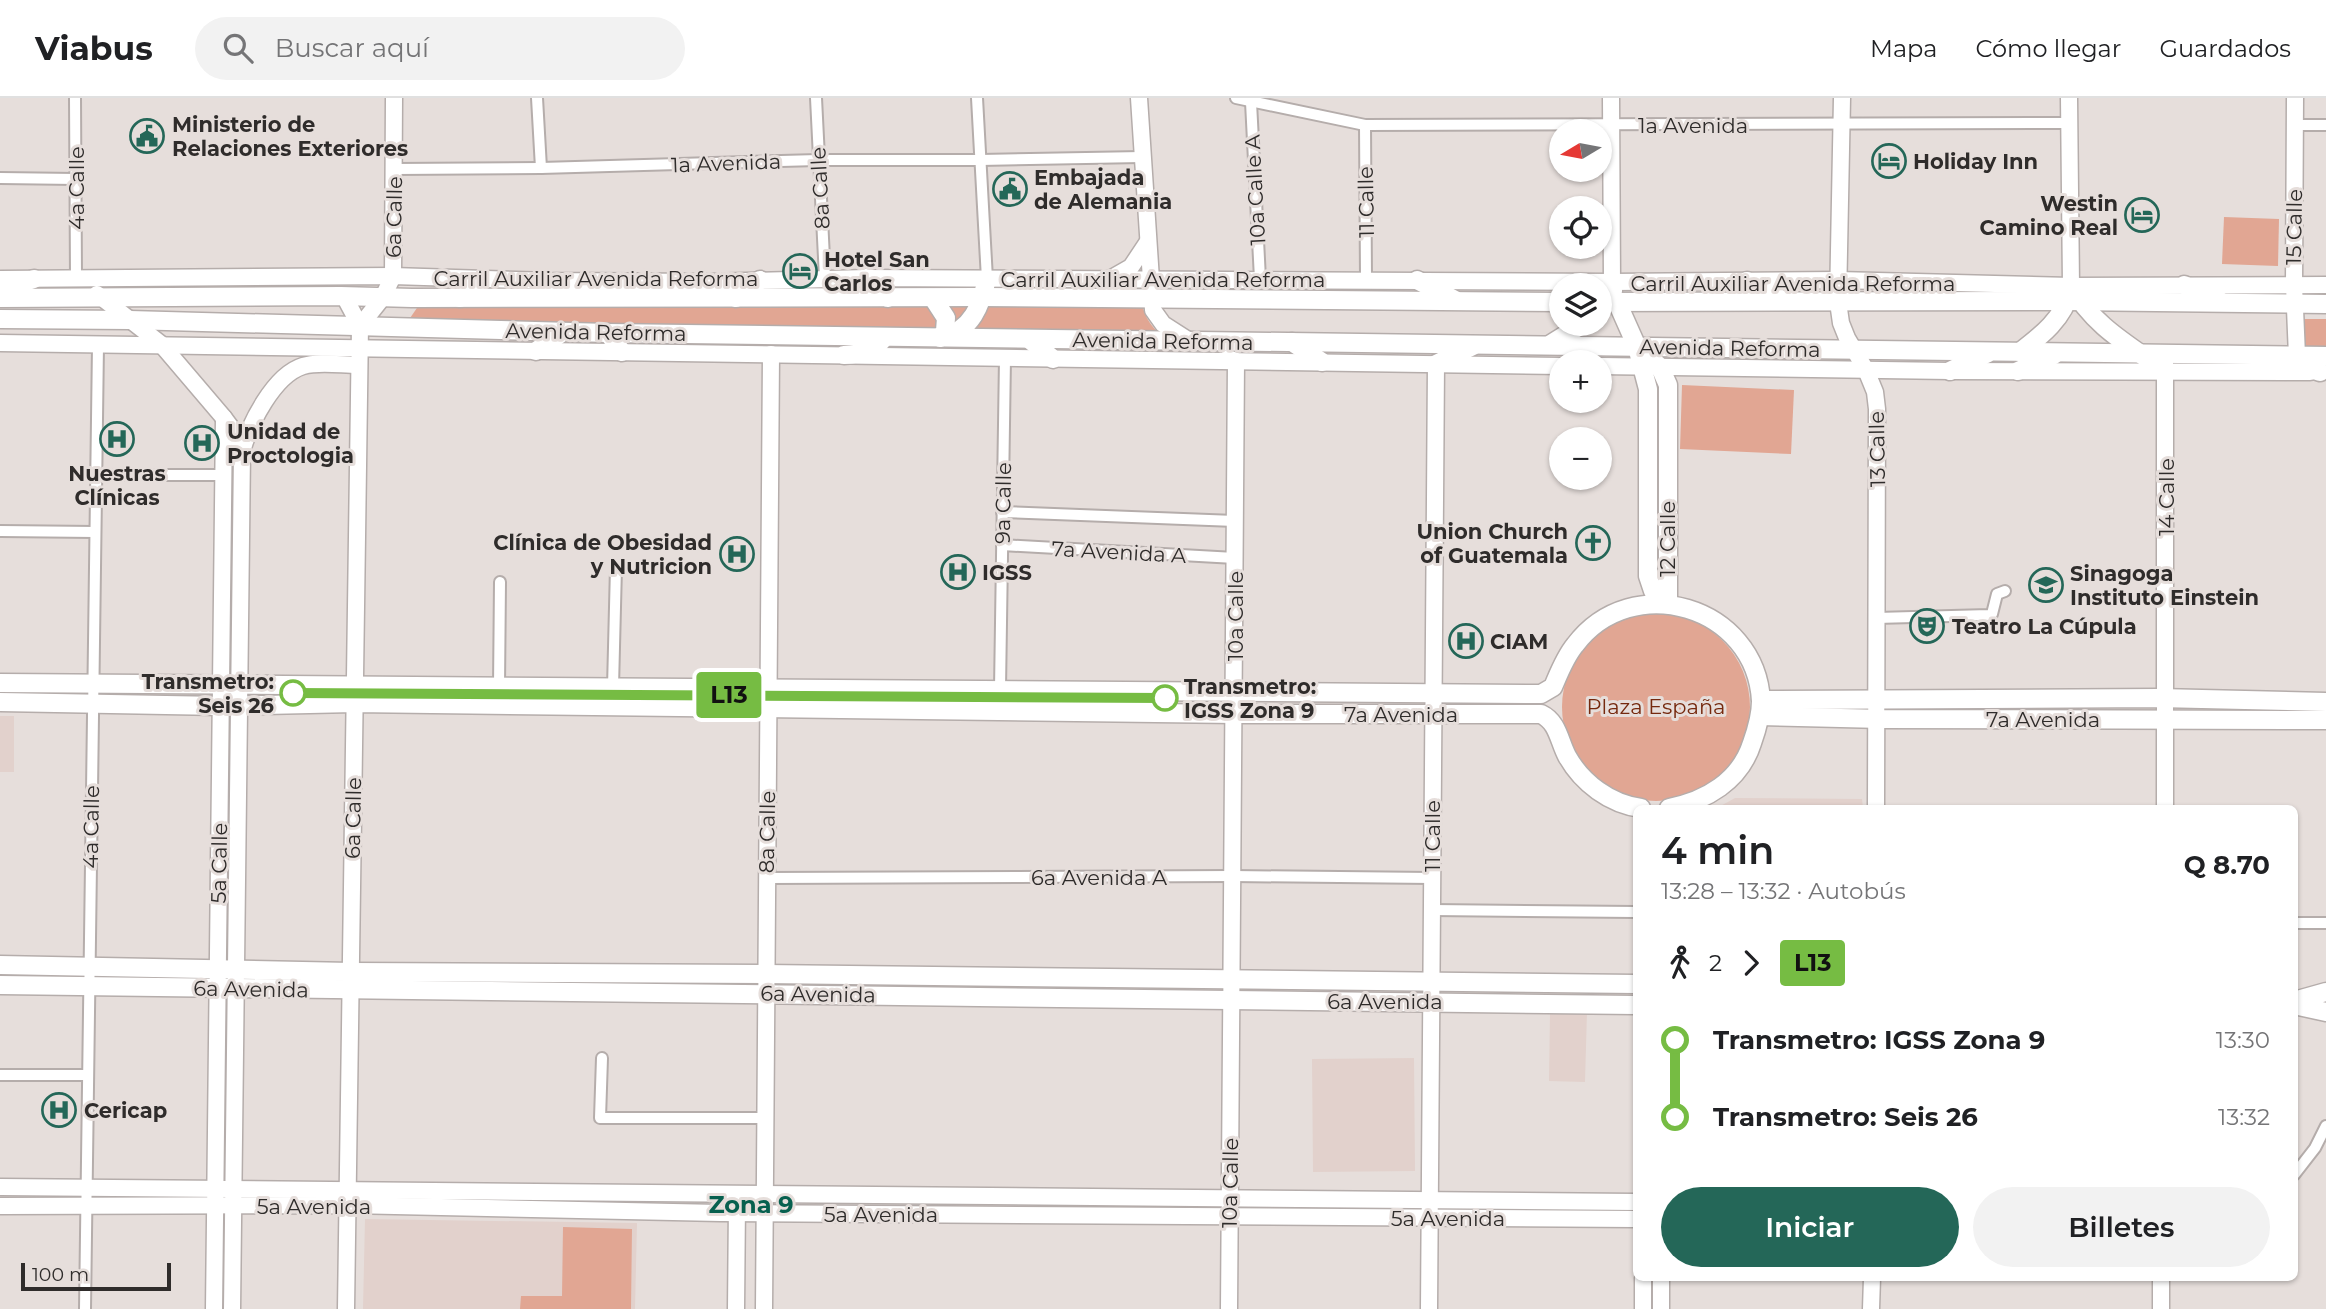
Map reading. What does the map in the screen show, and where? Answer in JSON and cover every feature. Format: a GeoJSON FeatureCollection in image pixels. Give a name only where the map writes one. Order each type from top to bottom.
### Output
{"type":"FeatureCollection","features":[{"type":"Feature","properties":{"kind":"main road"},"geometry":{"type":"LineString","coordinates":[[866,278],[888,298]]}},
{"type":"Feature","properties":{"kind":"main road"},"geometry":{"type":"LineString","coordinates":[[0,290],[34,279]]}},
{"type":"Feature","properties":{"kind":"main road"},"geometry":{"type":"LineString","coordinates":[[460,298],[484,279]]}},
{"type":"Feature","properties":{"kind":"main road"},"geometry":{"type":"LineString","coordinates":[[736,298],[760,280]]}},
{"type":"Feature","properties":{"kind":"main road"},"geometry":{"type":"LineString","coordinates":[[1417,280],[1458,301]]}},
{"type":"Feature","properties":{"kind":"main road"},"geometry":{"type":"LineString","coordinates":[[1747,281],[1785,302]]}},
{"type":"Feature","properties":{"kind":"main road"},"geometry":{"type":"LineString","coordinates":[[2184,285],[2228,304]]}},
{"type":"Feature","properties":{"kind":"main road"},"geometry":{"type":"LineString","coordinates":[[940,338],[950,336],[966,325],[978,310],[985,288]]}},
{"type":"Feature","properties":{"kind":"main road","name":"Avenida Reforma"},"geometry":{"type":"LineString","coordinates":[[0,298],[933,298],[985,288],[1150,289],[1549,302]]}},
{"type":"Feature","properties":{"kind":"main road"},"geometry":{"type":"LineString","coordinates":[[2020,352],[2054,322],[2073,296]]}},
{"type":"Feature","properties":{"kind":"main road"},"geometry":{"type":"LineString","coordinates":[[2073,296],[2108,332],[2140,353],[2165,362],[2270,356],[2314,364]]}},
{"type":"Feature","properties":{"kind":"main road"},"geometry":{"type":"LineString","coordinates":[[1612,303],[1838,302],[2073,296],[2228,304],[2326,304]]}},
{"type":"Feature","properties":{"kind":"main road"},"geometry":{"type":"LineString","coordinates":[[933,298],[946,318],[946,327],[940,338]]}},
{"type":"Feature","properties":{"kind":"main road"},"geometry":{"type":"LineString","coordinates":[[1612,314],[1651,367],[1676,347]]}},
{"type":"Feature","properties":{"kind":"main road","name":"Avenida Reforma"},"geometry":{"type":"LineString","coordinates":[[0,319],[608,333],[2140,353]]}},
{"type":"Feature","properties":{"kind":"main road"},"geometry":{"type":"LineString","coordinates":[[536,351],[563,332]]}},
{"type":"Feature","properties":{"kind":"main road"},"geometry":{"type":"LineString","coordinates":[[608,333],[622,352]]}},
{"type":"Feature","properties":{"kind":"main road"},"geometry":{"type":"LineString","coordinates":[[1548,345],[1563,336]]}},
{"type":"Feature","properties":{"kind":"main road"},"geometry":{"type":"LineString","coordinates":[[844,355],[865,354],[885,337]]}},
{"type":"Feature","properties":{"kind":"main road"},"geometry":{"type":"LineString","coordinates":[[1029,339],[1053,359]]}},
{"type":"Feature","properties":{"kind":"main road"},"geometry":{"type":"LineString","coordinates":[[1292,342],[1322,362]]}},
{"type":"Feature","properties":{"kind":"main road"},"geometry":{"type":"LineString","coordinates":[[1436,364],[1477,344]]}},
{"type":"Feature","properties":{"kind":"main road"},"geometry":{"type":"LineString","coordinates":[[1950,371],[1992,352]]}},
{"type":"Feature","properties":{"kind":"main road"},"geometry":{"type":"LineString","coordinates":[[2018,370],[2057,353]]}},
{"type":"Feature","properties":{"kind":"main road","name":"12 Calle"},"geometry":{"type":"LineString","coordinates":[[1651,367],[1668,385],[1668,604]]}},
{"type":"Feature","properties":{"kind":"main road"},"geometry":{"type":"LineString","coordinates":[[1668,604],[1702,614],[1725,628],[1743,649],[1755,673],[1760,708],[1749,752],[1735,774],[1715,792],[1685,805]]}},
{"type":"Feature","properties":{"kind":"main road","name":"7a Avenida"},"geometry":{"type":"LineString","coordinates":[[0,702],[230,706],[499,686],[1541,694],[1553,687],[1575,644],[1596,624],[1638,605],[1668,604]]}},
{"type":"Feature","properties":{"kind":"main road","name":"7a Avenida"},"geometry":{"type":"LineString","coordinates":[[0,683],[230,686],[354,695],[769,708],[1541,715],[1550,721],[1567,755],[1584,780],[1608,797],[1633,805]]}},
{"type":"Feature","properties":{"kind":"main road","name":"7a Avenida"},"geometry":{"type":"LineString","coordinates":[[1876,709],[2166,699],[2326,702]]}},
{"type":"Feature","properties":{"kind":"main road","name":"7a Avenida"},"geometry":{"type":"LineString","coordinates":[[1760,708],[1876,709],[2166,719],[2326,720]]}},
{"type":"Feature","properties":{"kind":"main road","name":"6a Avenida"},"geometry":{"type":"LineString","coordinates":[[0,965],[227,969],[351,981],[765,993],[1633,1005]]}},
{"type":"Feature","properties":{"kind":"main road","name":"6a Avenida"},"geometry":{"type":"LineString","coordinates":[[0,985],[227,988],[351,981],[765,974],[1633,984]]}},
{"type":"Feature","properties":{"kind":"main road"},"geometry":{"type":"LineString","coordinates":[[2298,1002],[2326,992]]}},
{"type":"Feature","properties":{"kind":"main road"},"geometry":{"type":"LineString","coordinates":[[2298,1003],[2326,1004]]}},
{"type":"Feature","properties":{"kind":"main road"},"geometry":{"type":"LineString","coordinates":[[2298,1004],[2326,1012]]}},
{"type":"Feature","properties":{"kind":"street","name":"4a Calle"},"geometry":{"type":"LineString","coordinates":[[75,98],[76,278]]}},
{"type":"Feature","properties":{"kind":"street","name":"6a Calle"},"geometry":{"type":"LineString","coordinates":[[346,1309],[357,365],[360,326],[383,297],[393,276],[394,98]]}},
{"type":"Feature","properties":{"kind":"street"},"geometry":{"type":"LineString","coordinates":[[537,98],[541,168]]}},
{"type":"Feature","properties":{"kind":"street","name":"8a Calle"},"geometry":{"type":"LineString","coordinates":[[816,98],[825,278]]}},
{"type":"Feature","properties":{"kind":"street"},"geometry":{"type":"LineString","coordinates":[[977,98],[985,288]]}},
{"type":"Feature","properties":{"kind":"street"},"geometry":{"type":"LineString","coordinates":[[1139,98],[1150,289],[1156,317],[1187,341],[1236,361]]}},
{"type":"Feature","properties":{"kind":"street","name":"1a Avenida"},"geometry":{"type":"LineString","coordinates":[[1236,98],[1365,125],[1549,125]]}},
{"type":"Feature","properties":{"kind":"street"},"geometry":{"type":"LineString","coordinates":[[1611,98],[1611,119]]}},
{"type":"Feature","properties":{"kind":"street","name":"13 Calle"},"geometry":{"type":"LineString","coordinates":[[1842,98],[1838,302],[1841,323],[1866,370],[1875,392],[1877,409],[1876,805]]}},
{"type":"Feature","properties":{"kind":"street"},"geometry":{"type":"LineString","coordinates":[[2069,98],[2073,296]]}},
{"type":"Feature","properties":{"kind":"street","name":"15 Calle"},"geometry":{"type":"LineString","coordinates":[[2295,98],[2295,304],[2314,364]]}},
{"type":"Feature","properties":{"kind":"street","name":"10a Calle A"},"geometry":{"type":"LineString","coordinates":[[1251,102],[1260,279]]}},
{"type":"Feature","properties":{"kind":"street","name":"1a Avenida"},"geometry":{"type":"LineString","coordinates":[[1612,125],[2070,123]]}},
{"type":"Feature","properties":{"kind":"street","name":"11 Calle"},"geometry":{"type":"LineString","coordinates":[[1365,125],[1366,279]]}},
{"type":"Feature","properties":{"kind":"street"},"geometry":{"type":"LineString","coordinates":[[2295,125],[2326,125]]}},
{"type":"Feature","properties":{"kind":"street","name":"1a Avenida"},"geometry":{"type":"LineString","coordinates":[[394,169],[541,168],[818,160],[1142,157]]}},
{"type":"Feature","properties":{"kind":"street"},"geometry":{"type":"LineString","coordinates":[[0,178],[76,179]]}},
{"type":"Feature","properties":{"kind":"street"},"geometry":{"type":"LineString","coordinates":[[1611,182],[1612,273]]}},
{"type":"Feature","properties":{"kind":"street"},"geometry":{"type":"LineString","coordinates":[[1107,280],[1131,267],[1147,243]]}},
{"type":"Feature","properties":{"kind":"street","name":"Carril Auxiliar Avenida Reforma"},"geometry":{"type":"LineString","coordinates":[[0,279],[393,276],[694,282],[866,278],[985,288],[1107,280],[1150,289],[1260,279],[1549,281]]}},
{"type":"Feature","properties":{"kind":"street","name":"5a Calle"},"geometry":{"type":"LineString","coordinates":[[76,278],[161,344],[224,418],[238,439],[242,452]]}},
{"type":"Feature","properties":{"kind":"street","name":"Carril Auxiliar Avenida Reforma"},"geometry":{"type":"LineString","coordinates":[[1612,282],[1838,280],[2073,296],[2184,285],[2326,285]]}},
{"type":"Feature","properties":{"kind":"street"},"geometry":{"type":"LineString","coordinates":[[344,296],[360,326]]}},
{"type":"Feature","properties":{"kind":"street"},"geometry":{"type":"LineString","coordinates":[[0,343],[1549,366]]}},
{"type":"Feature","properties":{"kind":"street","name":"4a Calle"},"geometry":{"type":"LineString","coordinates":[[85,1309],[98,345]]}},
{"type":"Feature","properties":{"kind":"street","name":"8a Calle"},"geometry":{"type":"LineString","coordinates":[[764,1309],[771,354]]}},
{"type":"Feature","properties":{"kind":"street","name":"9a Calle"},"geometry":{"type":"LineString","coordinates":[[1000,690],[1005,358]]}},
{"type":"Feature","properties":{"kind":"street","name":"10a Calle"},"geometry":{"type":"LineString","coordinates":[[1228,1309],[1236,361]]}},
{"type":"Feature","properties":{"kind":"street"},"geometry":{"type":"LineString","coordinates":[[1612,366],[1950,371],[2165,362],[2314,364]]}},
{"type":"Feature","properties":{"kind":"street","name":"14 Calle"},"geometry":{"type":"LineString","coordinates":[[2165,362],[2165,805]]}},
{"type":"Feature","properties":{"kind":"street","name":"5a Calle"},"geometry":{"type":"LineString","coordinates":[[230,686],[242,452],[252,422],[277,387],[293,371],[311,364],[357,365]]}},
{"type":"Feature","properties":{"kind":"street","name":"11 Calle"},"geometry":{"type":"LineString","coordinates":[[1429,1309],[1436,364]]}},
{"type":"Feature","properties":{"kind":"street","name":"5a Calle"},"geometry":{"type":"LineString","coordinates":[[224,418],[230,686],[227,988],[233,1189],[232,1309]]}},
{"type":"Feature","properties":{"kind":"street"},"geometry":{"type":"LineString","coordinates":[[96,475],[224,475]]}},
{"type":"Feature","properties":{"kind":"street","name":"7a Avenida A"},"geometry":{"type":"LineString","coordinates":[[1002,512],[1236,521]]}},
{"type":"Feature","properties":{"kind":"street"},"geometry":{"type":"LineString","coordinates":[[0,531],[95,532]]}},
{"type":"Feature","properties":{"kind":"street","name":"7a Avenida A"},"geometry":{"type":"LineString","coordinates":[[1002,545],[1235,558]]}},
{"type":"Feature","properties":{"kind":"street"},"geometry":{"type":"LineString","coordinates":[[613,687],[616,567]]}},
{"type":"Feature","properties":{"kind":"street"},"geometry":{"type":"LineString","coordinates":[[499,686],[500,582]]}},
{"type":"Feature","properties":{"kind":"street"},"geometry":{"type":"LineString","coordinates":[[1876,618],[1989,615],[1992,614],[1997,594],[2005,592]]}},
{"type":"Feature","properties":{"kind":"street","name":"6a Avenida A"},"geometry":{"type":"LineString","coordinates":[[767,878],[1432,878]]}},
{"type":"Feature","properties":{"kind":"street"},"geometry":{"type":"LineString","coordinates":[[1432,910],[1633,912]]}},
{"type":"Feature","properties":{"kind":"street"},"geometry":{"type":"LineString","coordinates":[[2298,923],[2326,923]]}},
{"type":"Feature","properties":{"kind":"street","name":"5a Calle"},"geometry":{"type":"LineString","coordinates":[[214,1309],[215,1189],[227,988]]}},
{"type":"Feature","properties":{"kind":"street"},"geometry":{"type":"LineString","coordinates":[[601,1058],[600,1118],[765,1118]]}},
{"type":"Feature","properties":{"kind":"street"},"geometry":{"type":"LineString","coordinates":[[0,1075],[88,1075]]}},
{"type":"Feature","properties":{"kind":"street"},"geometry":{"type":"LineString","coordinates":[[2298,1170],[2315,1148],[2326,1126]]}},
{"type":"Feature","properties":{"kind":"street","name":"5a Avenida"},"geometry":{"type":"LineString","coordinates":[[0,1186],[233,1189],[349,1198],[765,1214],[1633,1219]]}},
{"type":"Feature","properties":{"kind":"street"},"geometry":{"type":"LineString","coordinates":[[736,1309],[737,1194]]}},
{"type":"Feature","properties":{"kind":"street","name":"5a Avenida"},"geometry":{"type":"LineString","coordinates":[[0,1206],[233,1207],[349,1198],[737,1194],[1633,1202]]}},
{"type":"Feature","properties":{"kind":"street"},"geometry":{"type":"LineString","coordinates":[[1017,1196],[1017,1215]]}},
{"type":"Feature","properties":{"kind":"street"},"geometry":{"type":"LineString","coordinates":[[1643,1281],[1643,1309]]}},
{"type":"Feature","properties":{"kind":"street"},"geometry":{"type":"LineString","coordinates":[[1661,1281],[1661,1309]]}},
{"type":"Feature","properties":{"kind":"street"},"geometry":{"type":"LineString","coordinates":[[1871,1309],[1872,1281]]}},
{"type":"Feature","properties":{"kind":"street"},"geometry":{"type":"LineString","coordinates":[[2161,1281],[2161,1309]]}},
{"type":"Feature","properties":{"kind":"shaded area"},"geometry":{"type":"Polygon","coordinates":[[[0,716],[14,716],[14,772],[0,772],[0,716]]]}},
{"type":"Feature","properties":{"kind":"shaded area"},"geometry":{"type":"Polygon","coordinates":[[[1735,798],[1862,799],[1863,805],[1722,805],[1735,798]]]}},
{"type":"Feature","properties":{"kind":"shaded area"},"geometry":{"type":"Polygon","coordinates":[[[1587,1012],[1585,1082],[1549,1081],[1550,1013],[1587,1012]]]}},
{"type":"Feature","properties":{"kind":"shaded area"},"geometry":{"type":"Polygon","coordinates":[[[1414,1058],[1415,1171],[1313,1172],[1312,1059],[1414,1058]]]}},
{"type":"Feature","properties":{"kind":"shaded area"},"geometry":{"type":"Polygon","coordinates":[[[365,1219],[637,1223],[635,1309],[363,1309],[365,1219]]]}},
{"type":"Feature","properties":{"kind":"green space"},"geometry":{"type":"Polygon","coordinates":[[[2224,217],[2279,219],[2278,266],[2222,264],[2224,217]]]}},
{"type":"Feature","properties":{"kind":"green space"},"geometry":{"type":"Polygon","coordinates":[[[419,305],[1127,305],[1143,308],[1150,323],[1160,334],[1188,348],[397,337],[419,305]]]}},
{"type":"Feature","properties":{"kind":"green space"},"geometry":{"type":"Polygon","coordinates":[[[2302,319],[2326,319],[2326,346],[2303,346],[2302,319]]]}},
{"type":"Feature","properties":{"kind":"green space"},"geometry":{"type":"Polygon","coordinates":[[[1682,385],[1794,390],[1791,454],[1680,449],[1682,385]]]}},
{"type":"Feature","properties":{"kind":"green space","name":"Plaza España"},"geometry":{"type":"Polygon","coordinates":[[[1656,613],[1692,620],[1723,640],[1743,671],[1750,707],[1743,743],[1723,774],[1692,794],[1656,801],[1620,794],[1589,774],[1569,743],[1562,707],[1569,671],[1589,640],[1620,620],[1656,613]]]}},
{"type":"Feature","properties":{"kind":"green space"},"geometry":{"type":"Polygon","coordinates":[[[563,1227],[632,1229],[631,1309],[520,1309],[521,1296],[562,1296],[563,1227]]]}},
{"type":"Feature","properties":{"kind":"bus line","name":"L13"},"geometry":{"type":"LineString","coordinates":[[293,693],[1165,698]]}},
{"type":"Feature","properties":{"kind":"place","name":"Ministerio de Relaciones Exteriores"},"geometry":{"type":"Point","coordinates":[147,136]}},
{"type":"Feature","properties":{"kind":"place","name":"Holiday Inn"},"geometry":{"type":"Point","coordinates":[1889,161]}},
{"type":"Feature","properties":{"kind":"place","name":"Embajada de Alemania"},"geometry":{"type":"Point","coordinates":[1010,189]}},
{"type":"Feature","properties":{"kind":"place","name":"Westin Camino Real"},"geometry":{"type":"Point","coordinates":[2142,215]}},
{"type":"Feature","properties":{"kind":"place","name":"Hotel San Carlos"},"geometry":{"type":"Point","coordinates":[800,271]}},
{"type":"Feature","properties":{"kind":"place","name":"Nuestras Clínicas"},"geometry":{"type":"Point","coordinates":[117,439]}},
{"type":"Feature","properties":{"kind":"place","name":"Unidad de Proctologia"},"geometry":{"type":"Point","coordinates":[202,443]}},
{"type":"Feature","properties":{"kind":"place","name":"Union Church of Guatemala"},"geometry":{"type":"Point","coordinates":[1593,543]}},
{"type":"Feature","properties":{"kind":"place","name":"Clínica de Obesidad y Nutricion"},"geometry":{"type":"Point","coordinates":[737,554]}},
{"type":"Feature","properties":{"kind":"place","name":"IGSS"},"geometry":{"type":"Point","coordinates":[958,572]}},
{"type":"Feature","properties":{"kind":"place","name":"Sinagoga Instituto Einstein"},"geometry":{"type":"Point","coordinates":[2046,585]}},
{"type":"Feature","properties":{"kind":"place","name":"Teatro La Cúpula"},"geometry":{"type":"Point","coordinates":[1927,626]}},
{"type":"Feature","properties":{"kind":"place","name":"CIAM"},"geometry":{"type":"Point","coordinates":[1466,641]}},
{"type":"Feature","properties":{"kind":"place","name":"Transmetro: Seis 26"},"geometry":{"type":"Point","coordinates":[293,693]}},
{"type":"Feature","properties":{"kind":"place","name":"Transmetro: IGSS Zona 9"},"geometry":{"type":"Point","coordinates":[1165,698]}},
{"type":"Feature","properties":{"kind":"place","name":"Cericap"},"geometry":{"type":"Point","coordinates":[59,1110]}},
{"type":"Feature","properties":{"kind":"district","name":"Zona 9"},"geometry":{"type":"Point","coordinates":[751,1204]}}]}
